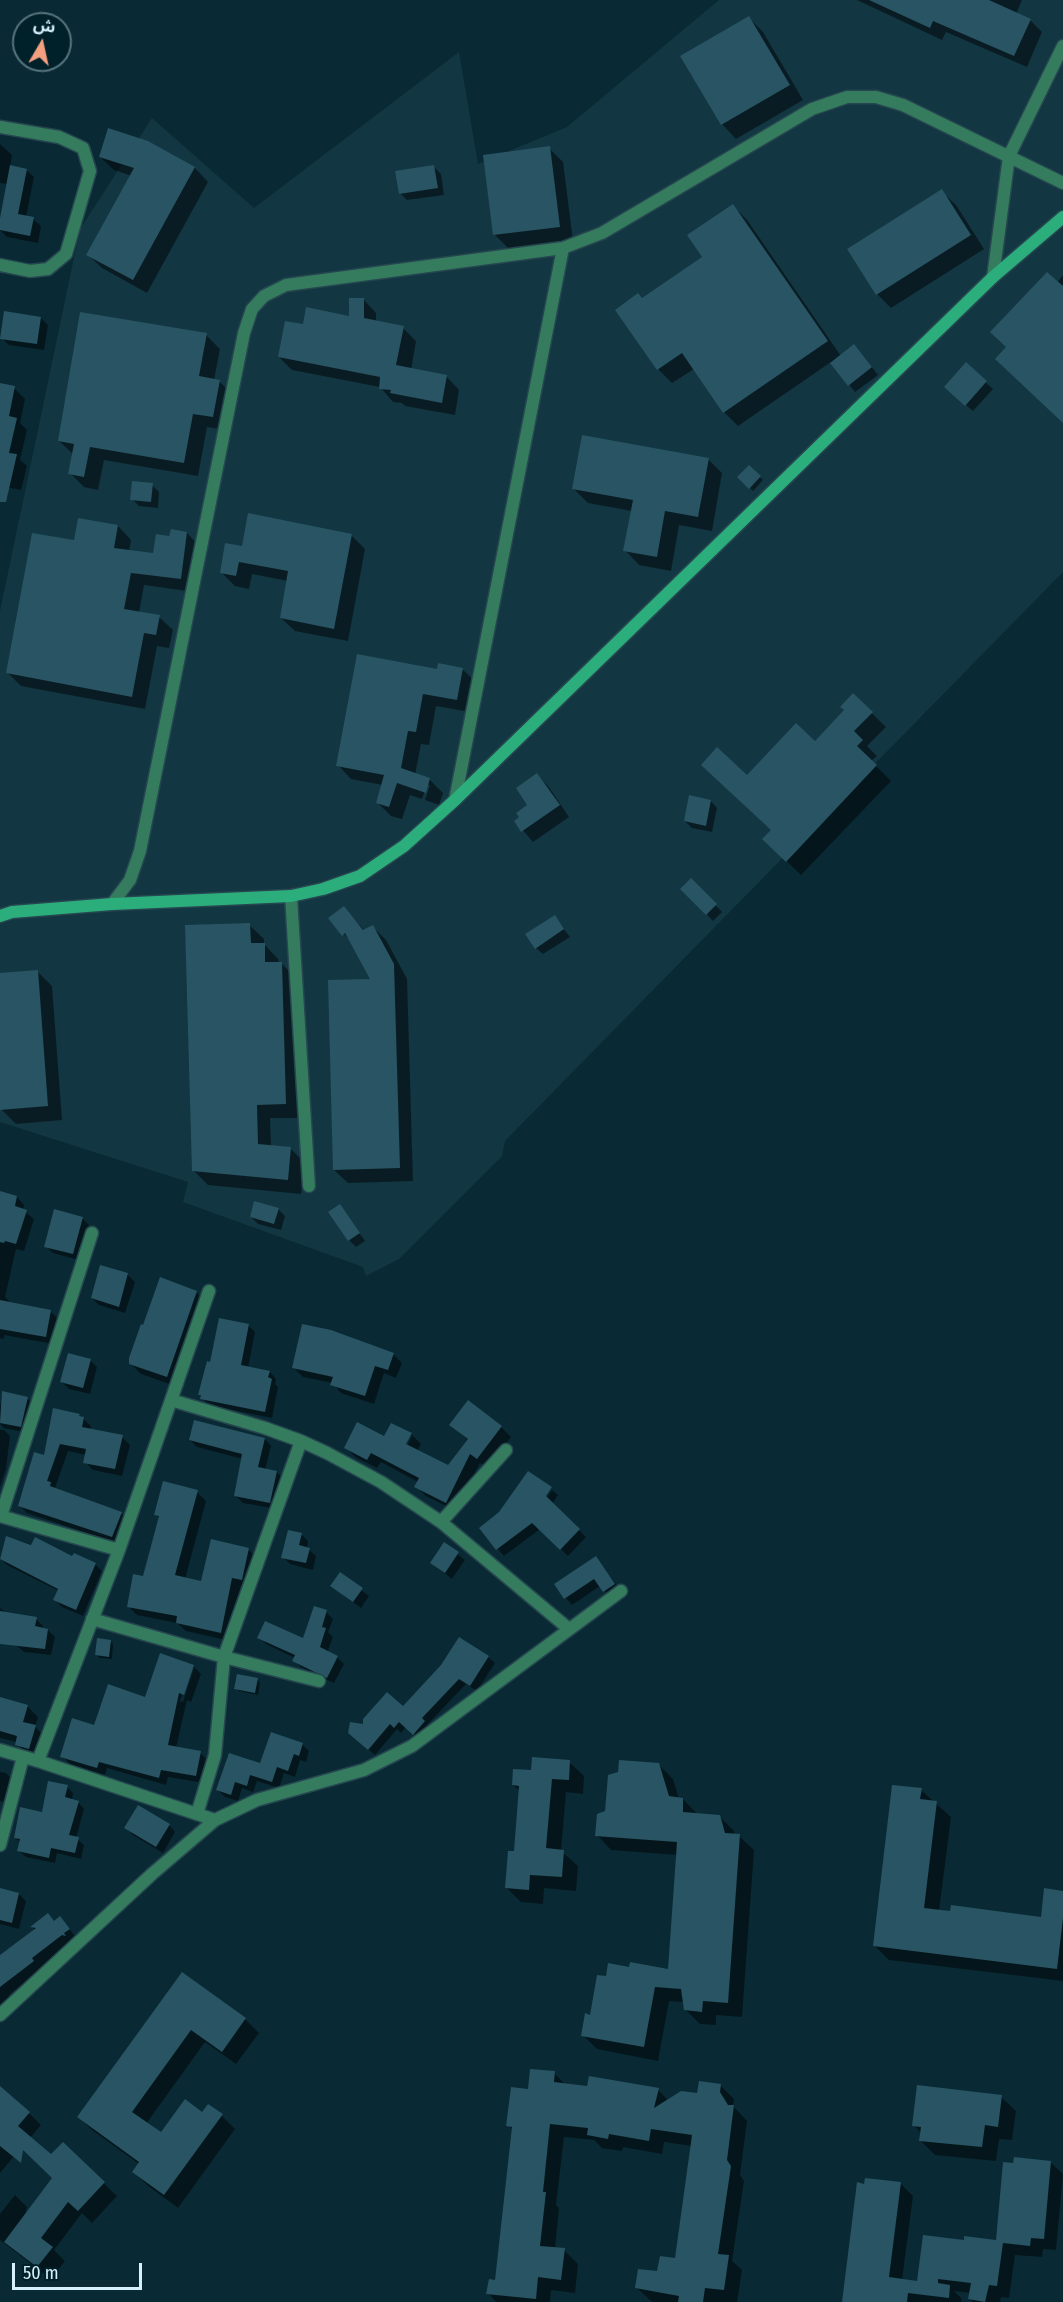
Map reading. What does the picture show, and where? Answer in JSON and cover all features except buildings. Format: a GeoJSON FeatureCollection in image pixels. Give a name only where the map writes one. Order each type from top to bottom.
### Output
{"type":"FeatureCollection","features":[{"type":"Feature","properties":{"kind":"street"},"geometry":{"type":"LineString","coordinates":[[993,277],[1009,156],[1063,46]]}},
{"type":"Feature","properties":{"kind":"street"},"geometry":{"type":"LineString","coordinates":[[112,904],[130,880],[140,851],[242,345],[252,309],[264,296],[286,285],[563,248],[602,232],[812,110],[847,97],[876,97],[903,105],[1063,183]]}},
{"type":"Feature","properties":{"kind":"street"},"geometry":{"type":"LineString","coordinates":[[0,127],[59,137],[82,148],[90,171],[66,254],[48,269],[30,271],[0,265]]}},
{"type":"Feature","properties":{"kind":"street"},"geometry":{"type":"LineString","coordinates":[[0,916],[12,912],[112,904],[291,896],[323,889],[360,876],[404,846],[456,800],[993,277],[1063,217]]}},
{"type":"Feature","properties":{"kind":"street"},"geometry":{"type":"LineString","coordinates":[[456,800],[563,248]]}},
{"type":"Feature","properties":{"kind":"street"},"geometry":{"type":"LineString","coordinates":[[291,896],[309,1186]]}},
{"type":"Feature","properties":{"kind":"street"},"geometry":{"type":"LineString","coordinates":[[92,1233],[1,1516],[119,1550]]}},
{"type":"Feature","properties":{"kind":"street"},"geometry":{"type":"LineString","coordinates":[[38,1761],[119,1550],[209,1291]]}},
{"type":"Feature","properties":{"kind":"street"},"geometry":{"type":"LineString","coordinates":[[171,1400],[301,1441],[381,1482],[441,1522],[569,1629]]}},
{"type":"Feature","properties":{"kind":"street"},"geometry":{"type":"LineString","coordinates":[[197,1814],[215,1755],[224,1657],[301,1441]]}},
{"type":"Feature","properties":{"kind":"street"},"geometry":{"type":"LineString","coordinates":[[441,1522],[506,1450]]}},
{"type":"Feature","properties":{"kind":"street"},"geometry":{"type":"LineString","coordinates":[[0,2015],[152,1874],[215,1820],[257,1800],[364,1770],[412,1746],[621,1591]]}},
{"type":"Feature","properties":{"kind":"street"},"geometry":{"type":"LineString","coordinates":[[92,1619],[224,1657],[319,1681]]}},
{"type":"Feature","properties":{"kind":"street"},"geometry":{"type":"LineString","coordinates":[[0,1750],[215,1820]]}},
{"type":"Feature","properties":{"kind":"street"},"geometry":{"type":"LineString","coordinates":[[0,1845],[23,1757]]}},
{"type":"Feature","properties":{"kind":"shaded area"},"geometry":{"type":"Polygon","coordinates":[[[719,0],[1063,0],[1063,572],[505,1141],[502,1156],[399,1259],[366,1276],[363,1267],[183,1202],[188,1182],[0,1122],[0,611],[80,229],[152,118],[254,208],[459,52],[478,164],[567,127],[719,0]]]}}]}
